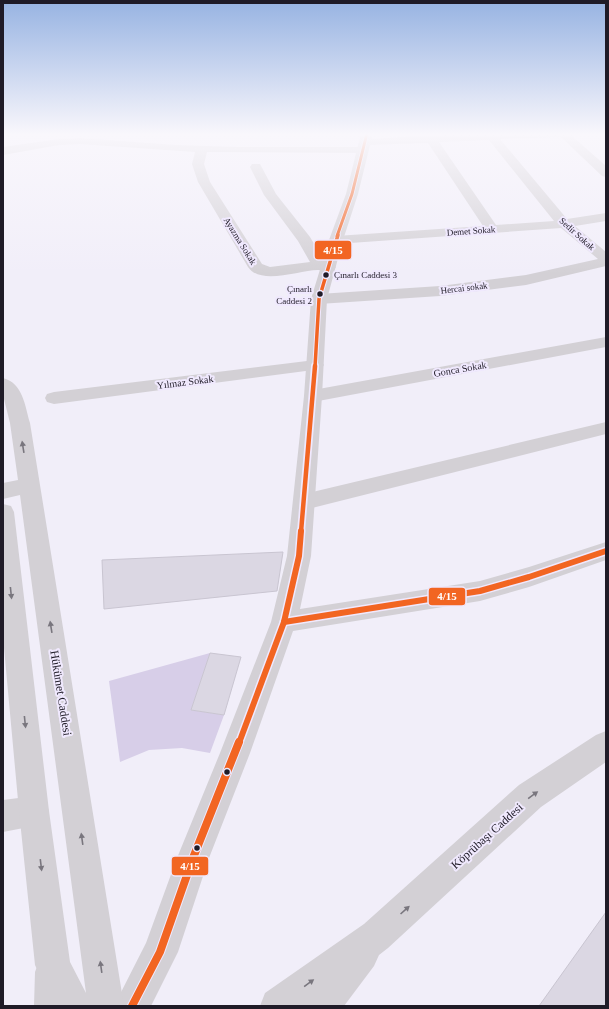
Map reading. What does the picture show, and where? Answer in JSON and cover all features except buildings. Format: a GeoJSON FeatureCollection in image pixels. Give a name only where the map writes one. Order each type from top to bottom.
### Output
{"type":"FeatureCollection","features":[{"type":"Feature","properties":{"kind":"street","name":"Ayazma Sokak"},"geometry":{"type":"LineString","coordinates":[[203,180],[256,267],[262,271],[270,272],[324,266]]}},
{"type":"Feature","properties":{"kind":"street"},"geometry":{"type":"LineString","coordinates":[[263,180],[270,195],[324,266]]}},
{"type":"Feature","properties":{"kind":"street"},"geometry":{"type":"LineString","coordinates":[[132,1006],[160,952],[193,858],[235,753],[284,622],[299,556],[313,396],[319,299],[324,266],[336,240],[355,180]]}},
{"type":"Feature","properties":{"kind":"street"},"geometry":{"type":"LineString","coordinates":[[458,180],[492,229]]}},
{"type":"Feature","properties":{"kind":"street","name":"Sedir Sokak"},"geometry":{"type":"LineString","coordinates":[[527,180],[564,224],[606,261]]}},
{"type":"Feature","properties":{"kind":"street","name":"Demet Sokak"},"geometry":{"type":"LineString","coordinates":[[336,240],[564,224],[606,217]]}},
{"type":"Feature","properties":{"kind":"street","name":"Hercai sokak"},"geometry":{"type":"LineString","coordinates":[[319,299],[440,291],[526,280],[606,261]]}},
{"type":"Feature","properties":{"kind":"street","name":"Gonca Sokak"},"geometry":{"type":"LineString","coordinates":[[313,396],[606,342]]}},
{"type":"Feature","properties":{"kind":"street","name":"Yılmaz Sokak"},"geometry":{"type":"LineString","coordinates":[[54,398],[315,365]]}},
{"type":"Feature","properties":{"kind":"street","name":"Hükümet Caddesi"},"geometry":{"type":"LineString","coordinates":[[3,384],[14,395],[16,402],[16,489],[106,1006]]}},
{"type":"Feature","properties":{"kind":"street"},"geometry":{"type":"LineString","coordinates":[[304,502],[606,428]]}},
{"type":"Feature","properties":{"kind":"street"},"geometry":{"type":"LineString","coordinates":[[3,512],[10,660],[34,811],[53,965],[52,1006]]}},
{"type":"Feature","properties":{"kind":"street"},"geometry":{"type":"LineString","coordinates":[[284,622],[480,591],[530,577],[606,551]]}},
{"type":"Feature","properties":{"kind":"street","name":"Köprübaşı Caddesi"},"geometry":{"type":"LineString","coordinates":[[278,1006],[376,936],[530,796],[606,745]]}},
{"type":"Feature","properties":{"kind":"street"},"geometry":{"type":"LineString","coordinates":[[3,816],[34,811]]}},
{"type":"Feature","properties":{"kind":"street","name":"Köprübaşı Caddesi"},"geometry":{"type":"LineString","coordinates":[[321,1006],[376,936]]}},
{"type":"Feature","properties":{"kind":"street"},"geometry":{"type":"LineString","coordinates":[[53,965],[73,1006]]}},
{"type":"Feature","properties":{"kind":"shaded area"},"geometry":{"type":"Polygon","coordinates":[[[210,653],[191,710],[224,715],[210,753],[182,748],[149,750],[120,762],[109,681],[210,653]]]}},
{"type":"Feature","properties":{"kind":"transit line","name":"4/15"},"geometry":{"type":"LineString","coordinates":[[132,1006],[160,952],[193,858],[235,753],[284,622],[299,556],[313,396],[319,299],[355,180]]}},
{"type":"Feature","properties":{"kind":"transit line","name":"4/15"},"geometry":{"type":"LineString","coordinates":[[284,622],[480,591],[529,577],[606,551]]}},
{"type":"Feature","properties":{"kind":"place","name":"Çınarlı Caddesi 3"},"geometry":{"type":"Point","coordinates":[326,275]}},
{"type":"Feature","properties":{"kind":"place","name":"Çınarlı Caddesi 2"},"geometry":{"type":"Point","coordinates":[320,294]}}]}
